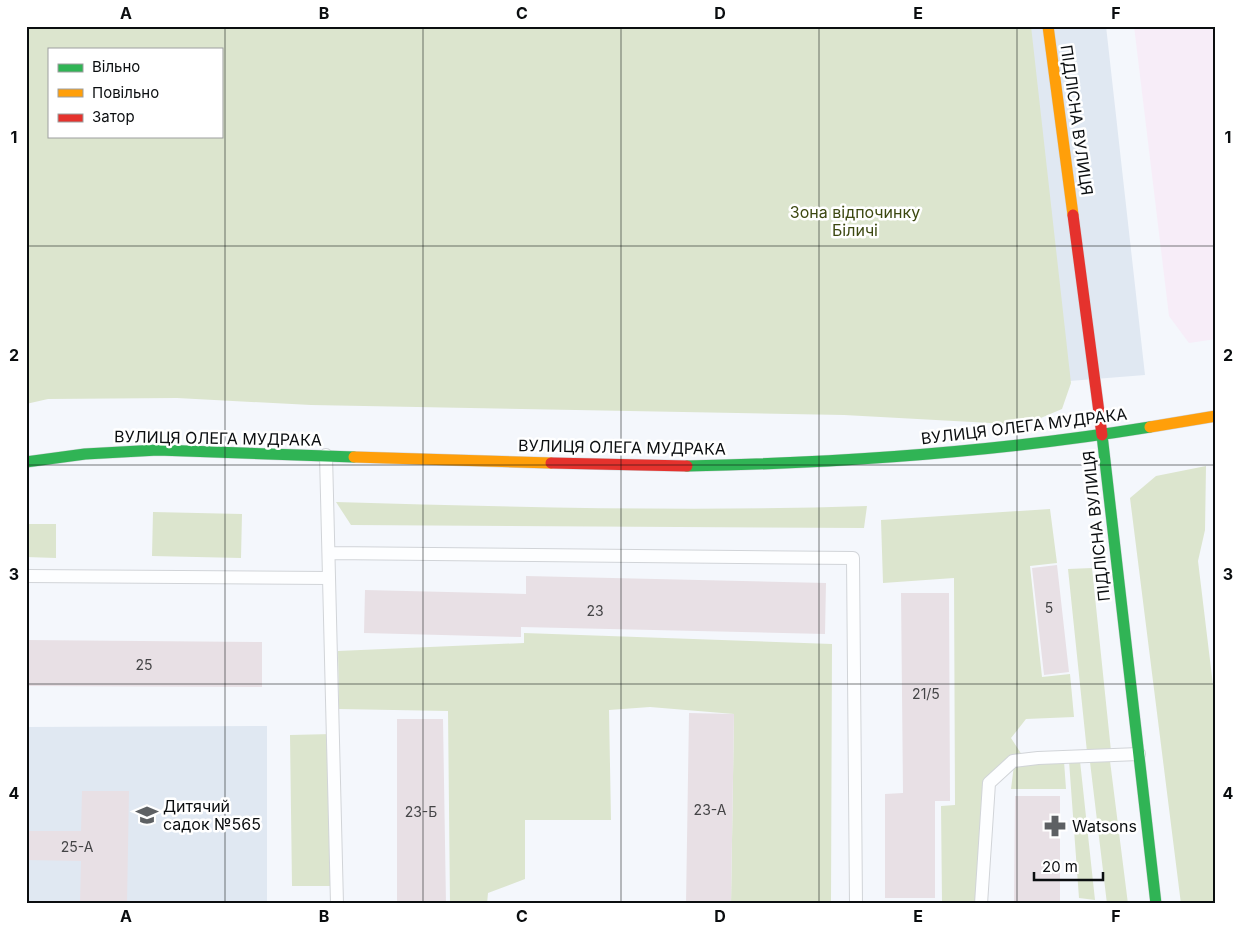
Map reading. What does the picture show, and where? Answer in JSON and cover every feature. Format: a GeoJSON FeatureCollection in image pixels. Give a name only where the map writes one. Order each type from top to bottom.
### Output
{"type":"FeatureCollection","features":[{"type":"Feature","properties":{"kind":"main road","name":"ПІДЛІСНА ВУЛИЦЯ"},"geometry":{"type":"LineString","coordinates":[[1048,26],[1102,435],[1156,904]]}},
{"type":"Feature","properties":{"kind":"main road","name":"ВУЛИЦЯ ОЛЕГА МУДРАКА"},"geometry":{"type":"LineString","coordinates":[[26,462],[85,454],[158,450],[599,465],[688,466],[932,455],[1102,435],[1216,416]]}},
{"type":"Feature","properties":{"kind":"lane"},"geometry":{"type":"LineString","coordinates":[[326,455],[337,904]]}},
{"type":"Feature","properties":{"kind":"lane"},"geometry":{"type":"LineString","coordinates":[[329,553],[853,558],[856,904]]}},
{"type":"Feature","properties":{"kind":"lane"},"geometry":{"type":"LineString","coordinates":[[26,576],[329,578]]}},
{"type":"Feature","properties":{"kind":"lane"},"geometry":{"type":"LineString","coordinates":[[981,904],[989,783],[1013,761],[1038,758],[1139,754]]}},
{"type":"Feature","properties":{"kind":"shaded area"},"geometry":{"type":"Polygon","coordinates":[[[1014,26],[1106,26],[1145,375],[1057,382],[1014,26]]]}},
{"type":"Feature","properties":{"kind":"shaded area"},"geometry":{"type":"Polygon","coordinates":[[[1134,26],[1216,26],[1216,339],[1189,343],[1169,316],[1134,26]]]}},
{"type":"Feature","properties":{"kind":"shaded area","name":"Дитячий садок №565"},"geometry":{"type":"Polygon","coordinates":[[[267,726],[267,904],[26,904],[26,727],[267,726]]]}},
{"type":"Feature","properties":{"kind":"green space","name":"Зона відпочинку Біличі"},"geometry":{"type":"Polygon","coordinates":[[[26,26],[1031,26],[1071,383],[1062,409],[1036,420],[1009,424],[844,415],[311,405],[177,398],[48,399],[26,404],[26,26]]]}},
{"type":"Feature","properties":{"kind":"green space"},"geometry":{"type":"Polygon","coordinates":[[[1206,466],[1205,530],[1198,561],[1216,710],[1216,904],[1181,904],[1130,498],[1156,476],[1206,466]]]}},
{"type":"Feature","properties":{"kind":"green space"},"geometry":{"type":"Polygon","coordinates":[[[336,502],[668,509],[867,506],[864,528],[351,525],[336,502]]]}},
{"type":"Feature","properties":{"kind":"green space"},"geometry":{"type":"Polygon","coordinates":[[[1050,509],[1057,563],[1030,566],[1042,677],[1070,674],[1074,717],[1026,719],[1011,738],[1022,755],[985,779],[976,904],[880,904],[942,902],[941,806],[955,805],[954,578],[883,583],[881,520],[1050,509]]]}},
{"type":"Feature","properties":{"kind":"green space"},"geometry":{"type":"Polygon","coordinates":[[[153,512],[242,514],[241,558],[152,556],[153,512]]]}},
{"type":"Feature","properties":{"kind":"green space"},"geometry":{"type":"Polygon","coordinates":[[[26,524],[56,524],[56,558],[26,557],[26,524]]]}},
{"type":"Feature","properties":{"kind":"green space"},"geometry":{"type":"Polygon","coordinates":[[[1092,568],[1111,751],[1087,752],[1068,569],[1092,568]]]}},
{"type":"Feature","properties":{"kind":"green space"},"geometry":{"type":"Polygon","coordinates":[[[524,633],[832,644],[831,904],[731,904],[734,714],[650,707],[609,710],[611,820],[525,820],[525,879],[488,893],[487,904],[450,904],[448,711],[339,709],[338,651],[524,643],[524,633]]]}},
{"type":"Feature","properties":{"kind":"green space"},"geometry":{"type":"Polygon","coordinates":[[[332,734],[333,886],[292,886],[290,735],[332,734]]]}},
{"type":"Feature","properties":{"kind":"green space"},"geometry":{"type":"Polygon","coordinates":[[[1064,761],[1066,789],[1011,789],[1014,765],[1064,761]]]}},
{"type":"Feature","properties":{"kind":"green space"},"geometry":{"type":"Polygon","coordinates":[[[1069,761],[1080,761],[1095,900],[1079,898],[1069,761]]]}},
{"type":"Feature","properties":{"kind":"green space"},"geometry":{"type":"Polygon","coordinates":[[[1110,761],[1128,904],[1107,904],[1090,762],[1110,761]]]}},
{"type":"Feature","properties":{"kind":"building"},"geometry":{"type":"Polygon","coordinates":[[[1057,565],[1069,672],[1044,675],[1032,568],[1057,565]]]}},
{"type":"Feature","properties":{"kind":"building"},"geometry":{"type":"Polygon","coordinates":[[[526,576],[826,583],[825,634],[521,627],[521,637],[364,633],[365,590],[526,594],[526,576]]]}},
{"type":"Feature","properties":{"kind":"building"},"geometry":{"type":"Polygon","coordinates":[[[901,593],[949,593],[950,801],[935,801],[935,898],[885,898],[885,794],[903,793],[901,593]]]}},
{"type":"Feature","properties":{"kind":"building"},"geometry":{"type":"Polygon","coordinates":[[[26,640],[262,642],[262,687],[26,686],[26,640]]]}},
{"type":"Feature","properties":{"kind":"building"},"geometry":{"type":"Polygon","coordinates":[[[689,713],[734,714],[731,904],[686,904],[689,713]]]}},
{"type":"Feature","properties":{"kind":"building"},"geometry":{"type":"Polygon","coordinates":[[[397,719],[443,719],[446,904],[397,904],[397,719]]]}},
{"type":"Feature","properties":{"kind":"building"},"geometry":{"type":"Polygon","coordinates":[[[82,791],[129,791],[127,904],[80,904],[81,861],[26,860],[26,831],[81,831],[82,791]]]}},
{"type":"Feature","properties":{"kind":"building"},"geometry":{"type":"Polygon","coordinates":[[[1015,796],[1060,796],[1060,904],[1014,904],[1015,796]]]}},
{"type":"Feature","properties":{"kind":"traffic: fast"},"geometry":{"type":"LineString","coordinates":[[687,466],[919,455],[1093,436],[1150,427]]}},
{"type":"Feature","properties":{"kind":"traffic: fast"},"geometry":{"type":"LineString","coordinates":[[1102,435],[1156,904]]}},
{"type":"Feature","properties":{"kind":"traffic: fast"},"geometry":{"type":"LineString","coordinates":[[26,462],[85,454],[158,450],[354,457]]}},
{"type":"Feature","properties":{"kind":"traffic: slow"},"geometry":{"type":"LineString","coordinates":[[1048,26],[1073,215]]}},
{"type":"Feature","properties":{"kind":"traffic: slow"},"geometry":{"type":"LineString","coordinates":[[1150,427],[1216,416]]}},
{"type":"Feature","properties":{"kind":"traffic: slow"},"geometry":{"type":"LineString","coordinates":[[354,457],[551,463]]}},
{"type":"Feature","properties":{"kind":"traffic: jam"},"geometry":{"type":"LineString","coordinates":[[1073,215],[1102,435]]}},
{"type":"Feature","properties":{"kind":"traffic: jam"},"geometry":{"type":"LineString","coordinates":[[551,463],[687,466]]}},
{"type":"Feature","properties":{"kind":"place","name":"Дитячий садок №565"},"geometry":{"type":"Point","coordinates":[147,815]}},
{"type":"Feature","properties":{"kind":"place","name":"Watsons"},"geometry":{"type":"Point","coordinates":[1055,826]}}]}
